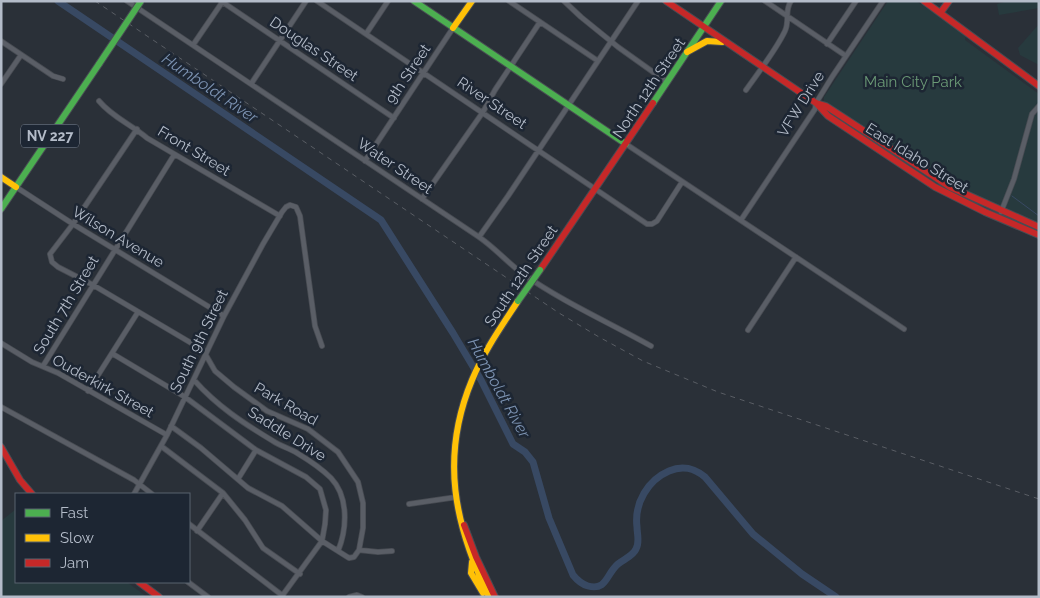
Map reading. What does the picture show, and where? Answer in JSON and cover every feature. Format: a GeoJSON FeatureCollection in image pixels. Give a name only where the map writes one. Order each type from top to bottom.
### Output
{"type":"FeatureCollection","features":[{"type":"Feature","properties":{"kind":"main road","name":"NV 227"},"geometry":{"type":"LineString","coordinates":[[1,209],[141,1]]}},
{"type":"Feature","properties":{"kind":"main road"},"geometry":{"type":"LineString","coordinates":[[414,1],[626,144]]}},
{"type":"Feature","properties":{"kind":"main road","name":"9th Street"},"geometry":{"type":"LineString","coordinates":[[454,28],[472,1]]}},
{"type":"Feature","properties":{"kind":"main road","name":"East Idaho Street"},"geometry":{"type":"LineString","coordinates":[[666,1],[816,103],[828,116],[926,181],[960,200],[1039,227]]}},
{"type":"Feature","properties":{"kind":"main road","name":"North 12th Street"},"geometry":{"type":"LineString","coordinates":[[596,188],[721,1]]}},
{"type":"Feature","properties":{"kind":"main road"},"geometry":{"type":"LineString","coordinates":[[924,1],[1039,86]]}},
{"type":"Feature","properties":{"kind":"main road"},"geometry":{"type":"LineString","coordinates":[[941,12],[949,1]]}},
{"type":"Feature","properties":{"kind":"main road"},"geometry":{"type":"LineString","coordinates":[[687,52],[708,39],[730,44]]}},
{"type":"Feature","properties":{"kind":"main road","name":"Wilson Avenue"},"geometry":{"type":"LineString","coordinates":[[1,176],[16,186]]}},
{"type":"Feature","properties":{"kind":"main road","name":"South 12th Street"},"geometry":{"type":"LineString","coordinates":[[488,597],[461,531],[456,497],[453,458],[456,430],[461,410],[470,384],[488,348],[596,188]]}},
{"type":"Feature","properties":{"kind":"main road","name":"East Idaho Street"},"geometry":{"type":"LineString","coordinates":[[1000,215],[1039,235]]}},
{"type":"Feature","properties":{"kind":"main road"},"geometry":{"type":"LineString","coordinates":[[1,447],[20,480],[31,493]]}},
{"type":"Feature","properties":{"kind":"main road","name":"South 12th Street"},"geometry":{"type":"LineString","coordinates":[[456,497],[467,535],[495,597]]}},
{"type":"Feature","properties":{"kind":"main road"},"geometry":{"type":"LineString","coordinates":[[140,583],[159,597]]}},
{"type":"Feature","properties":{"kind":"street","name":"Water Street"},"geometry":{"type":"LineString","coordinates":[[127,1],[479,236],[495,247],[505,259],[523,273],[556,295],[651,346]]}},
{"type":"Feature","properties":{"kind":"street"},"geometry":{"type":"LineString","coordinates":[[251,84],[306,1]]}},
{"type":"Feature","properties":{"kind":"street","name":"River Street"},"geometry":{"type":"LineString","coordinates":[[318,1],[647,224],[652,224],[656,221],[682,182]]}},
{"type":"Feature","properties":{"kind":"street"},"geometry":{"type":"LineString","coordinates":[[366,34],[388,1]]}},
{"type":"Feature","properties":{"kind":"street"},"geometry":{"type":"LineString","coordinates":[[509,1],[598,61]]}},
{"type":"Feature","properties":{"kind":"street"},"geometry":{"type":"LineString","coordinates":[[564,1],[610,41],[667,82]]}},
{"type":"Feature","properties":{"kind":"street"},"geometry":{"type":"LineString","coordinates":[[479,236],[539,150],[638,1]]}},
{"type":"Feature","properties":{"kind":"street"},"geometry":{"type":"LineString","coordinates":[[765,1],[846,56]]}},
{"type":"Feature","properties":{"kind":"street"},"geometry":{"type":"LineString","coordinates":[[746,90],[785,31],[787,9],[791,1]]}},
{"type":"Feature","properties":{"kind":"street"},"geometry":{"type":"LineString","coordinates":[[827,44],[856,1]]}},
{"type":"Feature","properties":{"kind":"street","name":"VFW Drive"},"geometry":{"type":"LineString","coordinates":[[740,220],[883,1]]}},
{"type":"Feature","properties":{"kind":"street"},"geometry":{"type":"LineString","coordinates":[[193,45],[222,2]]}},
{"type":"Feature","properties":{"kind":"street","name":"Douglas Street"},"geometry":{"type":"LineString","coordinates":[[222,2],[394,118]]}},
{"type":"Feature","properties":{"kind":"street"},"geometry":{"type":"LineString","coordinates":[[422,199],[483,112],[540,22]]}},
{"type":"Feature","properties":{"kind":"street","name":"9th Street"},"geometry":{"type":"LineString","coordinates":[[365,161],[454,28]]}},
{"type":"Feature","properties":{"kind":"street"},"geometry":{"type":"LineString","coordinates":[[1,41],[53,76],[64,79]]}},
{"type":"Feature","properties":{"kind":"street"},"geometry":{"type":"LineString","coordinates":[[1,84],[21,54]]}},
{"type":"Feature","properties":{"kind":"street","name":"Front Street"},"geometry":{"type":"LineString","coordinates":[[99,102],[106,111],[137,129],[147,138],[280,216]]}},
{"type":"Feature","properties":{"kind":"street"},"geometry":{"type":"LineString","coordinates":[[1000,215],[1014,179],[1032,114],[1039,106]]}},
{"type":"Feature","properties":{"kind":"street"},"geometry":{"type":"LineString","coordinates":[[73,224],[137,129]]}},
{"type":"Feature","properties":{"kind":"street"},"geometry":{"type":"LineString","coordinates":[[626,144],[904,329]]}},
{"type":"Feature","properties":{"kind":"street","name":"South 7th Street"},"geometry":{"type":"LineString","coordinates":[[43,366],[174,155]]}},
{"type":"Feature","properties":{"kind":"street","name":"Wilson Avenue"},"geometry":{"type":"LineString","coordinates":[[16,186],[73,224],[224,316]]}},
{"type":"Feature","properties":{"kind":"street","name":"South 9th Street"},"geometry":{"type":"LineString","coordinates":[[135,493],[162,446],[224,316],[263,244],[286,207],[293,205],[298,209],[300,216],[316,326],[322,346]]}},
{"type":"Feature","properties":{"kind":"street","name":"Park Road"},"geometry":{"type":"LineString","coordinates":[[73,224],[50,254],[51,259],[58,267],[93,285],[203,350],[214,370],[234,387],[267,410],[308,429],[338,452],[354,475],[362,496],[364,511],[359,550]]}},
{"type":"Feature","properties":{"kind":"street"},"geometry":{"type":"LineString","coordinates":[[748,330],[796,257]]}},
{"type":"Feature","properties":{"kind":"street"},"geometry":{"type":"LineString","coordinates":[[88,391],[138,312]]}},
{"type":"Feature","properties":{"kind":"street","name":"Ouderkirk Street"},"geometry":{"type":"LineString","coordinates":[[1,343],[167,435]]}},
{"type":"Feature","properties":{"kind":"street"},"geometry":{"type":"LineString","coordinates":[[113,354],[185,397],[256,450],[306,477],[320,489],[326,510],[322,541],[283,596],[190,525]]}},
{"type":"Feature","properties":{"kind":"street","name":"Saddle Drive"},"geometry":{"type":"LineString","coordinates":[[194,380],[215,402],[274,442],[296,452],[332,479],[341,494],[344,510],[343,530],[338,551]]}},
{"type":"Feature","properties":{"kind":"street"},"geometry":{"type":"LineString","coordinates":[[1,407],[140,484],[151,493]]}},
{"type":"Feature","properties":{"kind":"street"},"geometry":{"type":"LineString","coordinates":[[172,426],[254,492],[282,506],[322,541],[346,557],[354,557],[359,550],[392,551]]}},
{"type":"Feature","properties":{"kind":"street"},"geometry":{"type":"LineString","coordinates":[[162,446],[223,493],[245,520],[263,548],[300,574]]}},
{"type":"Feature","properties":{"kind":"street"},"geometry":{"type":"LineString","coordinates":[[238,479],[256,450]]}},
{"type":"Feature","properties":{"kind":"street"},"geometry":{"type":"LineString","coordinates":[[197,531],[223,493]]}},
{"type":"Feature","properties":{"kind":"street"},"geometry":{"type":"LineString","coordinates":[[409,504],[456,497]]}},
{"type":"Feature","properties":{"kind":"street"},"geometry":{"type":"LineString","coordinates":[[189,583],[208,597]]}},
{"type":"Feature","properties":{"kind":"street"},"geometry":{"type":"LineString","coordinates":[[349,597],[357,595],[362,597]]}},
{"type":"Feature","properties":{"kind":"green space","name":"Main City Park"},"geometry":{"type":"Polygon","coordinates":[[[888,1],[916,1],[966,34],[965,40],[1039,94],[1039,226],[946,182],[824,102],[824,97],[888,1]]]}},
{"type":"Feature","properties":{"kind":"green space"},"geometry":{"type":"Polygon","coordinates":[[[1007,1],[1039,1],[1039,8],[999,15],[997,4],[1007,1]]]}},
{"type":"Feature","properties":{"kind":"green space"},"geometry":{"type":"Polygon","coordinates":[[[1039,24],[1039,65],[1020,55],[1018,48],[1039,24]]]}},
{"type":"Feature","properties":{"kind":"green space"},"geometry":{"type":"Polygon","coordinates":[[[15,510],[15,583],[128,583],[147,597],[1,597],[1,521],[15,510]]]}},
{"type":"Feature","properties":{"kind":"waterway","name":"Humboldt River"},"geometry":{"type":"LineString","coordinates":[[58,1],[381,220],[481,380],[513,444],[525,452],[533,462],[549,518],[573,575],[579,582],[594,587],[603,584],[614,568],[633,554],[638,544],[638,509],[644,493],[661,475],[674,469],[684,468],[697,471],[705,477],[753,534],[802,574],[836,597]]}},
{"type":"Feature","properties":{"kind":"waterway"},"geometry":{"type":"LineString","coordinates":[[1012,196],[1039,216]]}},
{"type":"Feature","properties":{"kind":"railway"},"geometry":{"type":"LineString","coordinates":[[95,1],[559,313],[643,361],[718,392],[1039,499]]}},
{"type":"Feature","properties":{"kind":"traffic: fast"},"geometry":{"type":"LineString","coordinates":[[99,64],[141,1]]}},
{"type":"Feature","properties":{"kind":"traffic: fast"},"geometry":{"type":"LineString","coordinates":[[414,1],[626,144]]}},
{"type":"Feature","properties":{"kind":"traffic: fast"},"geometry":{"type":"LineString","coordinates":[[653,103],[721,1]]}},
{"type":"Feature","properties":{"kind":"traffic: fast"},"geometry":{"type":"LineString","coordinates":[[1,209],[99,64]]}},
{"type":"Feature","properties":{"kind":"traffic: fast"},"geometry":{"type":"LineString","coordinates":[[518,301],[540,270]]}},
{"type":"Feature","properties":{"kind":"traffic: slow"},"geometry":{"type":"LineString","coordinates":[[453,28],[472,1]]}},
{"type":"Feature","properties":{"kind":"traffic: slow"},"geometry":{"type":"LineString","coordinates":[[687,52],[707,41],[722,42]]}},
{"type":"Feature","properties":{"kind":"traffic: slow"},"geometry":{"type":"LineString","coordinates":[[1,177],[16,187]]}},
{"type":"Feature","properties":{"kind":"traffic: slow"},"geometry":{"type":"LineString","coordinates":[[489,597],[467,543],[460,517],[455,490],[456,436],[462,408],[477,369],[493,339],[518,301]]}},
{"type":"Feature","properties":{"kind":"traffic: slow"},"geometry":{"type":"LineString","coordinates":[[472,562],[471,573],[483,593]]}},
{"type":"Feature","properties":{"kind":"traffic: jam"},"geometry":{"type":"LineString","coordinates":[[666,1],[816,103],[826,106],[950,187],[1039,227]]}},
{"type":"Feature","properties":{"kind":"traffic: jam"},"geometry":{"type":"LineString","coordinates":[[924,1],[1039,86]]}},
{"type":"Feature","properties":{"kind":"traffic: jam"},"geometry":{"type":"LineString","coordinates":[[941,12],[949,1]]}},
{"type":"Feature","properties":{"kind":"traffic: jam"},"geometry":{"type":"LineString","coordinates":[[540,270],[653,103]]}},
{"type":"Feature","properties":{"kind":"traffic: jam"},"geometry":{"type":"LineString","coordinates":[[816,103],[828,116],[935,187],[985,212],[1039,235]]}},
{"type":"Feature","properties":{"kind":"traffic: jam"},"geometry":{"type":"LineString","coordinates":[[1,447],[20,480],[31,493]]}},
{"type":"Feature","properties":{"kind":"traffic: jam"},"geometry":{"type":"LineString","coordinates":[[464,525],[476,557],[495,597]]}},
{"type":"Feature","properties":{"kind":"traffic: jam"},"geometry":{"type":"LineString","coordinates":[[140,583],[159,597]]}}]}
